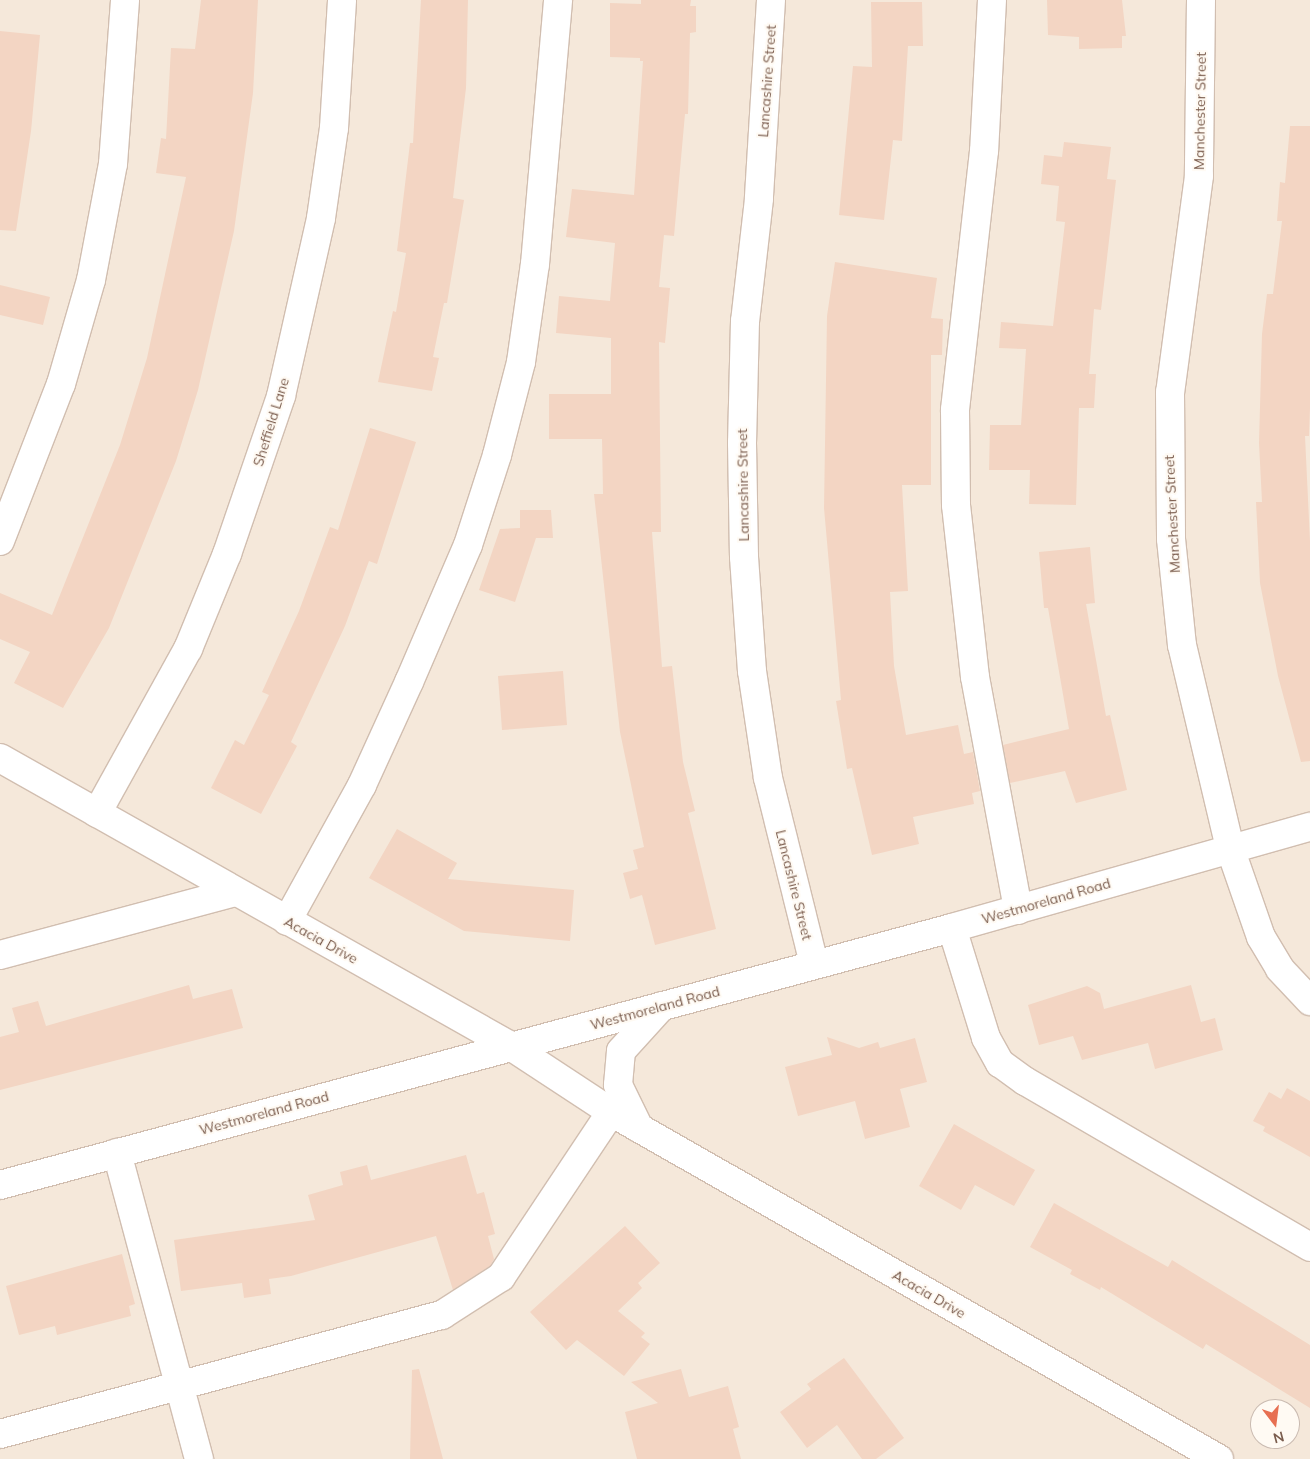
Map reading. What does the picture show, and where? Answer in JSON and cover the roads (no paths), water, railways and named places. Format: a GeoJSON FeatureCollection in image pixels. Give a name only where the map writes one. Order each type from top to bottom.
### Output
{"type":"FeatureCollection","features":[{"type":"Feature","properties":{"kind":"street"},"geometry":{"type":"LineString","coordinates":[[0,541],[61,384],[91,280],[113,164],[125,0]]}},
{"type":"Feature","properties":{"kind":"street","name":"Sheffield Lane"},"geometry":{"type":"LineString","coordinates":[[96,813],[188,649],[227,554],[281,396],[321,218],[334,128],[342,0]]}},
{"type":"Feature","properties":{"kind":"street"},"geometry":{"type":"LineString","coordinates":[[287,921],[362,785],[406,690],[468,545],[497,456],[521,362],[535,264],[558,0]]}},
{"type":"Feature","properties":{"kind":"street","name":"Lancashire Street"},"geometry":{"type":"LineString","coordinates":[[771,0],[759,200],[745,321],[742,443],[744,557],[752,671],[768,778],[814,964]]}},
{"type":"Feature","properties":{"kind":"street"},"geometry":{"type":"LineString","coordinates":[[992,0],[984,151],[955,410],[956,505],[975,677],[1018,910]]}},
{"type":"Feature","properties":{"kind":"street","name":"Manchester Street"},"geometry":{"type":"LineString","coordinates":[[1201,0],[1199,176],[1170,392],[1168,462],[1171,539],[1182,645],[1230,848],[1261,937],[1280,969],[1310,1002]]}},
{"type":"Feature","properties":{"kind":"street","name":"Acacia Drive"},"geometry":{"type":"LineString","coordinates":[[0,758],[509,1046],[611,1112],[1219,1459]]}},
{"type":"Feature","properties":{"kind":"street","name":"Westmoreland Road"},"geometry":{"type":"LineString","coordinates":[[0,1185],[1018,910],[1230,848],[1310,827]]}},
{"type":"Feature","properties":{"kind":"street"},"geometry":{"type":"LineString","coordinates":[[0,956],[235,892]]}},
{"type":"Feature","properties":{"kind":"street"},"geometry":{"type":"LineString","coordinates":[[952,928],[983,1029],[1000,1064],[1024,1081],[1310,1247]]}},
{"type":"Feature","properties":{"kind":"street"},"geometry":{"type":"LineString","coordinates":[[639,1128],[618,1085],[621,1051],[662,1006]]}},
{"type":"Feature","properties":{"kind":"street"},"geometry":{"type":"LineString","coordinates":[[0,1434],[442,1315],[501,1277],[611,1112]]}},
{"type":"Feature","properties":{"kind":"street"},"geometry":{"type":"LineString","coordinates":[[117,1153],[199,1459]]}}]}
